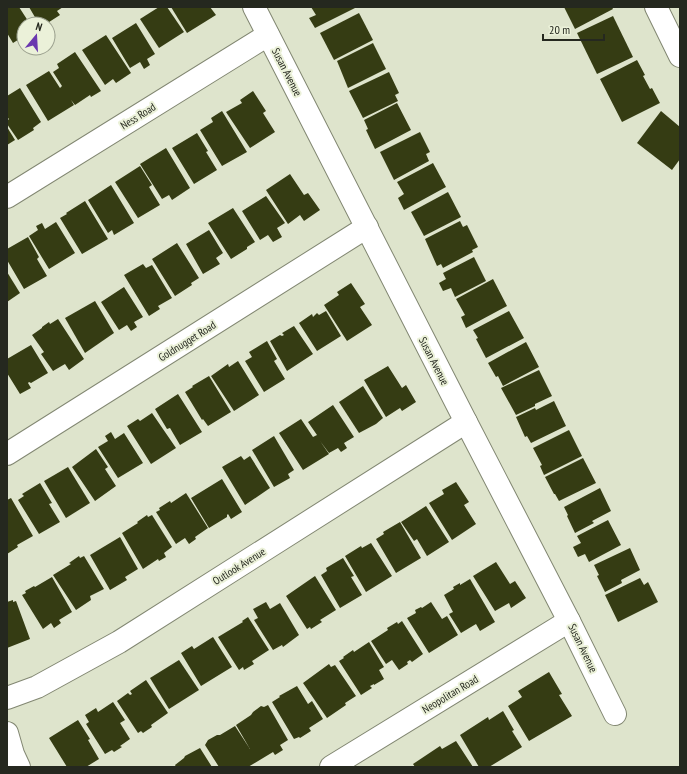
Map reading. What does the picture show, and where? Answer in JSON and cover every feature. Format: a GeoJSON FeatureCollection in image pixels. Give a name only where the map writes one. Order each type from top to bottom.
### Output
{"type":"FeatureCollection","features":[{"type":"Feature","properties":{"kind":"street","name":"Susan Avenue"},"geometry":{"type":"LineString","coordinates":[[254,7],[616,714]]}},
{"type":"Feature","properties":{"kind":"street"},"geometry":{"type":"LineString","coordinates":[[656,7],[680,56]]}},
{"type":"Feature","properties":{"kind":"street","name":"Ness Road"},"geometry":{"type":"LineString","coordinates":[[7,196],[268,35]]}},
{"type":"Feature","properties":{"kind":"street","name":"Goldnugget Road"},"geometry":{"type":"LineString","coordinates":[[7,454],[367,227]]}},
{"type":"Feature","properties":{"kind":"street","name":"Outlook Avenue"},"geometry":{"type":"LineString","coordinates":[[7,698],[37,687],[119,642],[466,422]]}},
{"type":"Feature","properties":{"kind":"street","name":"Neopolitan Road"},"geometry":{"type":"LineString","coordinates":[[331,767],[569,621]]}},
{"type":"Feature","properties":{"kind":"street"},"geometry":{"type":"LineString","coordinates":[[7,733],[13,754],[19,767]]}},
{"type":"Feature","properties":{"kind":"building"},"geometry":{"type":"Polygon","coordinates":[[[7,7],[19,7],[25,16],[16,16],[16,41],[13,43],[7,33],[7,7]]]}},
{"type":"Feature","properties":{"kind":"building"},"geometry":{"type":"Polygon","coordinates":[[[29,7],[63,7],[57,11],[60,15],[56,18],[56,16],[34,16],[29,7]]]}},
{"type":"Feature","properties":{"kind":"building"},"geometry":{"type":"Polygon","coordinates":[[[159,7],[167,7],[184,32],[159,48],[140,19],[159,7]]]}},
{"type":"Feature","properties":{"kind":"building"},"geometry":{"type":"Polygon","coordinates":[[[171,7],[210,7],[216,15],[187,33],[171,7]]]}},
{"type":"Feature","properties":{"kind":"building"},"geometry":{"type":"Polygon","coordinates":[[[311,7],[357,7],[315,28],[309,18],[316,15],[311,7]]]}},
{"type":"Feature","properties":{"kind":"building"},"geometry":{"type":"Polygon","coordinates":[[[564,7],[612,7],[613,9],[575,29],[564,7]]]}},
{"type":"Feature","properties":{"kind":"building"},"geometry":{"type":"Polygon","coordinates":[[[359,13],[373,40],[334,60],[320,33],[359,13]]]}},
{"type":"Feature","properties":{"kind":"building"},"geometry":{"type":"Polygon","coordinates":[[[613,16],[633,57],[597,74],[577,33],[613,16]]]}},
{"type":"Feature","properties":{"kind":"building"},"geometry":{"type":"Polygon","coordinates":[[[136,23],[155,54],[147,59],[150,65],[144,69],[140,62],[130,68],[112,38],[136,23]]]}},
{"type":"Feature","properties":{"kind":"building"},"geometry":{"type":"Polygon","coordinates":[[[106,35],[131,73],[116,83],[113,79],[105,85],[82,50],[106,35]]]}},
{"type":"Feature","properties":{"kind":"building"},"geometry":{"type":"Polygon","coordinates":[[[373,43],[386,69],[348,88],[337,61],[373,43]]]}},
{"type":"Feature","properties":{"kind":"building"},"geometry":{"type":"Polygon","coordinates":[[[75,52],[101,91],[91,97],[90,95],[75,105],[71,100],[74,105],[48,121],[26,85],[49,71],[60,88],[62,86],[53,72],[59,68],[57,64],[75,52]]]}},
{"type":"Feature","properties":{"kind":"building"},"geometry":{"type":"Polygon","coordinates":[[[637,60],[645,75],[643,76],[650,89],[652,88],[660,103],[622,122],[600,79],[637,60]]]}},
{"type":"Feature","properties":{"kind":"building"},"geometry":{"type":"Polygon","coordinates":[[[389,72],[399,93],[395,95],[398,101],[363,118],[349,91],[389,72]]]}},
{"type":"Feature","properties":{"kind":"building"},"geometry":{"type":"Polygon","coordinates":[[[20,88],[41,122],[33,128],[34,130],[18,140],[7,124],[9,119],[7,117],[7,96],[20,88]]]}},
{"type":"Feature","properties":{"kind":"building"},"geometry":{"type":"Polygon","coordinates":[[[253,91],[266,111],[263,113],[275,132],[250,148],[226,112],[242,103],[240,100],[253,91]]]}},
{"type":"Feature","properties":{"kind":"building"},"geometry":{"type":"Polygon","coordinates":[[[397,103],[411,130],[375,149],[366,130],[368,129],[364,120],[397,103]]]}},
{"type":"Feature","properties":{"kind":"building"},"geometry":{"type":"Polygon","coordinates":[[[222,111],[247,152],[222,166],[200,130],[213,122],[211,118],[222,111]]]}},
{"type":"Feature","properties":{"kind":"building"},"geometry":{"type":"Polygon","coordinates":[[[661,111],[680,127],[680,159],[672,170],[637,143],[661,111]]]}},
{"type":"Feature","properties":{"kind":"building"},"geometry":{"type":"Polygon","coordinates":[[[7,127],[15,140],[7,145],[7,127]]]}},
{"type":"Feature","properties":{"kind":"building"},"geometry":{"type":"Polygon","coordinates":[[[420,132],[430,152],[426,154],[429,161],[394,180],[380,152],[420,132]]]}},
{"type":"Feature","properties":{"kind":"building"},"geometry":{"type":"Polygon","coordinates":[[[197,133],[217,170],[194,184],[172,148],[197,133]]]}},
{"type":"Feature","properties":{"kind":"building"},"geometry":{"type":"Polygon","coordinates":[[[166,148],[190,188],[172,200],[169,195],[162,199],[140,164],[166,148]]]}},
{"type":"Feature","properties":{"kind":"building"},"geometry":{"type":"Polygon","coordinates":[[[433,163],[446,187],[404,210],[398,198],[404,194],[397,182],[433,163]]]}},
{"type":"Feature","properties":{"kind":"building"},"geometry":{"type":"Polygon","coordinates":[[[140,166],[152,185],[149,187],[160,205],[138,218],[115,182],[140,166]]]}},
{"type":"Feature","properties":{"kind":"building"},"geometry":{"type":"Polygon","coordinates":[[[290,174],[304,195],[308,193],[320,210],[304,221],[300,215],[288,224],[266,190],[290,174]]]}},
{"type":"Feature","properties":{"kind":"building"},"geometry":{"type":"Polygon","coordinates":[[[111,185],[134,223],[114,235],[112,230],[108,233],[88,200],[111,185]]]}},
{"type":"Feature","properties":{"kind":"building"},"geometry":{"type":"Polygon","coordinates":[[[448,192],[461,217],[424,236],[411,212],[448,192]]]}},
{"type":"Feature","properties":{"kind":"building"},"geometry":{"type":"Polygon","coordinates":[[[266,196],[285,223],[277,228],[282,237],[273,242],[268,235],[260,240],[242,211],[266,196]]]}},
{"type":"Feature","properties":{"kind":"building"},"geometry":{"type":"Polygon","coordinates":[[[85,201],[108,239],[82,254],[60,218],[85,201]]]}},
{"type":"Feature","properties":{"kind":"building"},"geometry":{"type":"Polygon","coordinates":[[[233,208],[255,242],[231,259],[208,223],[233,208]]]}},
{"type":"Feature","properties":{"kind":"building"},"geometry":{"type":"Polygon","coordinates":[[[460,221],[463,227],[467,225],[478,247],[472,250],[473,252],[443,268],[441,264],[437,266],[425,239],[460,221]]]}},
{"type":"Feature","properties":{"kind":"building"},"geometry":{"type":"Polygon","coordinates":[[[56,222],[75,253],[49,269],[29,236],[38,230],[36,226],[42,223],[45,229],[56,222]]]}},
{"type":"Feature","properties":{"kind":"building"},"geometry":{"type":"Polygon","coordinates":[[[209,230],[223,253],[216,258],[220,264],[203,274],[186,244],[209,230]]]}},
{"type":"Feature","properties":{"kind":"building"},"geometry":{"type":"Polygon","coordinates":[[[28,237],[39,257],[37,259],[47,276],[24,289],[7,260],[7,249],[28,237]]]}},
{"type":"Feature","properties":{"kind":"building"},"geometry":{"type":"Polygon","coordinates":[[[177,243],[199,278],[191,283],[192,285],[175,296],[152,259],[177,243]]]}},
{"type":"Feature","properties":{"kind":"building"},"geometry":{"type":"Polygon","coordinates":[[[474,257],[486,281],[455,297],[451,288],[443,291],[439,283],[446,279],[443,273],[474,257]]]}},
{"type":"Feature","properties":{"kind":"building"},"geometry":{"type":"Polygon","coordinates":[[[143,264],[146,268],[152,265],[172,298],[158,306],[160,309],[149,316],[124,275],[143,264]]]}},
{"type":"Feature","properties":{"kind":"building"},"geometry":{"type":"Polygon","coordinates":[[[7,272],[20,293],[7,302],[7,272]]]}},
{"type":"Feature","properties":{"kind":"building"},"geometry":{"type":"Polygon","coordinates":[[[493,279],[507,306],[466,328],[461,317],[465,315],[456,299],[493,279]]]}},
{"type":"Feature","properties":{"kind":"building"},"geometry":{"type":"Polygon","coordinates":[[[351,283],[365,304],[360,307],[372,325],[347,341],[324,305],[339,295],[337,292],[351,283]]]}},
{"type":"Feature","properties":{"kind":"building"},"geometry":{"type":"Polygon","coordinates":[[[124,287],[143,317],[134,322],[137,327],[131,331],[127,325],[119,330],[101,302],[124,287]]]}},
{"type":"Feature","properties":{"kind":"building"},"geometry":{"type":"Polygon","coordinates":[[[95,301],[114,333],[85,353],[65,318],[95,301]]]}},
{"type":"Feature","properties":{"kind":"building"},"geometry":{"type":"Polygon","coordinates":[[[326,311],[341,336],[317,351],[299,323],[312,314],[313,317],[317,313],[319,315],[326,311]]]}},
{"type":"Feature","properties":{"kind":"building"},"geometry":{"type":"Polygon","coordinates":[[[509,311],[524,338],[486,358],[473,330],[509,311]]]}},
{"type":"Feature","properties":{"kind":"building"},"geometry":{"type":"Polygon","coordinates":[[[58,319],[84,359],[69,370],[65,364],[53,371],[41,354],[44,352],[32,335],[49,322],[50,324],[58,319]]]}},
{"type":"Feature","properties":{"kind":"building"},"geometry":{"type":"Polygon","coordinates":[[[294,326],[313,354],[287,371],[270,341],[280,335],[284,335],[282,333],[294,326]]]}},
{"type":"Feature","properties":{"kind":"building"},"geometry":{"type":"Polygon","coordinates":[[[267,341],[277,359],[274,361],[285,379],[264,392],[245,361],[252,357],[249,352],[267,341]]]}},
{"type":"Feature","properties":{"kind":"building"},"geometry":{"type":"Polygon","coordinates":[[[526,342],[539,367],[503,386],[498,376],[496,377],[488,363],[526,342]]]}},
{"type":"Feature","properties":{"kind":"building"},"geometry":{"type":"Polygon","coordinates":[[[31,345],[48,373],[31,383],[29,382],[28,383],[31,388],[20,394],[7,373],[7,359],[31,345]]]}},
{"type":"Feature","properties":{"kind":"building"},"geometry":{"type":"Polygon","coordinates":[[[238,361],[259,395],[234,411],[211,376],[228,364],[229,367],[238,361]]]}},
{"type":"Feature","properties":{"kind":"building"},"geometry":{"type":"Polygon","coordinates":[[[388,366],[402,388],[406,385],[416,402],[402,411],[400,408],[386,417],[364,380],[388,366]]]}},
{"type":"Feature","properties":{"kind":"building"},"geometry":{"type":"Polygon","coordinates":[[[539,370],[552,396],[516,415],[501,388],[539,370]]]}},
{"type":"Feature","properties":{"kind":"building"},"geometry":{"type":"Polygon","coordinates":[[[209,376],[231,412],[208,426],[203,419],[202,420],[185,392],[209,376]]]}},
{"type":"Feature","properties":{"kind":"building"},"geometry":{"type":"Polygon","coordinates":[[[363,386],[383,418],[376,424],[359,433],[339,402],[363,386]]]}},
{"type":"Feature","properties":{"kind":"building"},"geometry":{"type":"Polygon","coordinates":[[[178,394],[202,432],[180,445],[170,428],[167,429],[155,409],[178,394]]]}},
{"type":"Feature","properties":{"kind":"building"},"geometry":{"type":"Polygon","coordinates":[[[554,401],[566,426],[531,443],[527,436],[525,437],[516,417],[535,408],[536,410],[554,401]]]}},
{"type":"Feature","properties":{"kind":"building"},"geometry":{"type":"Polygon","coordinates":[[[333,405],[354,437],[344,443],[347,448],[341,452],[338,448],[329,453],[320,441],[329,454],[303,470],[279,433],[301,419],[313,437],[317,435],[308,422],[333,405]]]}},
{"type":"Feature","properties":{"kind":"building"},"geometry":{"type":"Polygon","coordinates":[[[152,413],[176,448],[151,464],[127,426],[138,419],[140,421],[152,413]]]}},
{"type":"Feature","properties":{"kind":"building"},"geometry":{"type":"Polygon","coordinates":[[[569,430],[582,456],[544,475],[540,466],[542,465],[533,448],[569,430]]]}},
{"type":"Feature","properties":{"kind":"building"},"geometry":{"type":"Polygon","coordinates":[[[111,432],[115,439],[124,433],[143,463],[118,478],[98,447],[108,441],[105,436],[111,432]]]}},
{"type":"Feature","properties":{"kind":"building"},"geometry":{"type":"Polygon","coordinates":[[[274,436],[294,470],[288,474],[290,478],[274,487],[252,450],[274,436]]]}},
{"type":"Feature","properties":{"kind":"building"},"geometry":{"type":"Polygon","coordinates":[[[96,449],[108,467],[105,469],[116,486],[95,501],[72,467],[96,449]]]}},
{"type":"Feature","properties":{"kind":"building"},"geometry":{"type":"Polygon","coordinates":[[[241,456],[244,460],[250,456],[270,488],[245,505],[222,467],[241,456]]]}},
{"type":"Feature","properties":{"kind":"building"},"geometry":{"type":"Polygon","coordinates":[[[583,458],[596,483],[559,501],[545,477],[583,458]]]}},
{"type":"Feature","properties":{"kind":"building"},"geometry":{"type":"Polygon","coordinates":[[[68,467],[90,503],[66,518],[44,481],[68,467]]]}},
{"type":"Feature","properties":{"kind":"building"},"geometry":{"type":"Polygon","coordinates":[[[222,479],[242,512],[231,519],[228,514],[227,517],[209,528],[191,498],[222,479]]]}},
{"type":"Feature","properties":{"kind":"building"},"geometry":{"type":"Polygon","coordinates":[[[456,482],[469,502],[464,505],[476,524],[452,540],[429,503],[444,494],[442,490],[456,482]]]}},
{"type":"Feature","properties":{"kind":"building"},"geometry":{"type":"Polygon","coordinates":[[[40,483],[52,503],[49,504],[60,522],[39,534],[18,500],[24,496],[22,494],[40,483]]]}},
{"type":"Feature","properties":{"kind":"building"},"geometry":{"type":"Polygon","coordinates":[[[600,488],[611,511],[592,521],[594,523],[575,533],[564,507],[600,488]]]}},
{"type":"Feature","properties":{"kind":"building"},"geometry":{"type":"Polygon","coordinates":[[[186,493],[208,528],[195,537],[196,539],[189,544],[185,538],[176,544],[156,512],[160,510],[159,508],[170,501],[171,503],[186,493]]]}},
{"type":"Feature","properties":{"kind":"building"},"geometry":{"type":"Polygon","coordinates":[[[11,498],[33,536],[17,545],[18,547],[7,554],[7,500],[11,498]]]}},
{"type":"Feature","properties":{"kind":"building"},"geometry":{"type":"Polygon","coordinates":[[[426,506],[449,542],[427,556],[417,539],[414,541],[401,522],[426,506]]]}},
{"type":"Feature","properties":{"kind":"building"},"geometry":{"type":"Polygon","coordinates":[[[147,515],[148,517],[152,515],[172,547],[164,553],[166,557],[159,561],[158,559],[143,569],[122,533],[138,523],[137,522],[147,515]]]}},
{"type":"Feature","properties":{"kind":"building"},"geometry":{"type":"Polygon","coordinates":[[[608,520],[621,545],[589,562],[585,554],[578,557],[573,547],[581,543],[577,536],[608,520]]]}},
{"type":"Feature","properties":{"kind":"building"},"geometry":{"type":"Polygon","coordinates":[[[400,522],[421,558],[396,573],[376,539],[384,534],[383,532],[400,522]]]}},
{"type":"Feature","properties":{"kind":"building"},"geometry":{"type":"Polygon","coordinates":[[[120,537],[138,569],[125,577],[127,580],[110,590],[90,555],[120,537]]]}},
{"type":"Feature","properties":{"kind":"building"},"geometry":{"type":"Polygon","coordinates":[[[371,543],[392,576],[366,592],[345,556],[361,546],[362,548],[371,543]]]}},
{"type":"Feature","properties":{"kind":"building"},"geometry":{"type":"Polygon","coordinates":[[[630,548],[640,570],[621,580],[622,583],[605,592],[597,576],[599,575],[594,565],[630,548]]]}},
{"type":"Feature","properties":{"kind":"building"},"geometry":{"type":"Polygon","coordinates":[[[79,556],[80,558],[84,556],[104,589],[90,596],[91,600],[76,610],[53,575],[71,564],[69,563],[79,556]]]}},
{"type":"Feature","properties":{"kind":"building"},"geometry":{"type":"Polygon","coordinates":[[[343,558],[354,576],[351,577],[362,595],[340,608],[321,575],[327,571],[326,568],[343,558]]]}},
{"type":"Feature","properties":{"kind":"building"},"geometry":{"type":"Polygon","coordinates":[[[496,562],[510,584],[515,581],[526,598],[511,608],[509,603],[495,611],[473,576],[496,562]]]}},
{"type":"Feature","properties":{"kind":"building"},"geometry":{"type":"Polygon","coordinates":[[[315,576],[336,610],[320,620],[322,622],[311,629],[310,627],[307,629],[286,596],[315,576]]]}},
{"type":"Feature","properties":{"kind":"building"},"geometry":{"type":"Polygon","coordinates":[[[52,577],[72,612],[59,620],[61,623],[54,628],[51,623],[43,629],[22,595],[26,593],[25,591],[52,577]]]}},
{"type":"Feature","properties":{"kind":"building"},"geometry":{"type":"Polygon","coordinates":[[[640,578],[644,585],[648,582],[658,602],[618,622],[605,595],[640,578]]]}},
{"type":"Feature","properties":{"kind":"building"},"geometry":{"type":"Polygon","coordinates":[[[470,579],[495,622],[480,631],[476,624],[461,633],[449,614],[453,612],[444,595],[454,589],[453,587],[470,579]]]}},
{"type":"Feature","properties":{"kind":"building"},"geometry":{"type":"Polygon","coordinates":[[[13,600],[13,602],[16,601],[30,639],[7,648],[7,602],[13,600]]]}},
{"type":"Feature","properties":{"kind":"building"},"geometry":{"type":"Polygon","coordinates":[[[266,602],[270,609],[280,603],[299,635],[283,647],[282,645],[273,650],[254,620],[258,618],[253,609],[266,602]]]}},
{"type":"Feature","properties":{"kind":"building"},"geometry":{"type":"Polygon","coordinates":[[[431,602],[442,619],[447,616],[458,635],[429,653],[407,618],[416,613],[415,610],[421,607],[422,608],[431,602]]]}},
{"type":"Feature","properties":{"kind":"building"},"geometry":{"type":"Polygon","coordinates":[[[248,617],[269,650],[252,661],[254,664],[244,670],[243,667],[239,670],[218,637],[243,622],[242,621],[248,617]]]}},
{"type":"Feature","properties":{"kind":"building"},"geometry":{"type":"Polygon","coordinates":[[[402,621],[423,654],[412,662],[410,660],[407,662],[408,664],[399,670],[392,660],[386,664],[371,641],[388,630],[387,628],[397,622],[398,624],[402,621]]]}},
{"type":"Feature","properties":{"kind":"building"},"geometry":{"type":"Polygon","coordinates":[[[213,637],[232,667],[201,686],[181,653],[192,646],[194,649],[213,637]]]}},
{"type":"Feature","properties":{"kind":"building"},"geometry":{"type":"Polygon","coordinates":[[[369,642],[384,667],[379,670],[384,679],[370,686],[372,688],[361,695],[339,661],[353,650],[354,652],[369,642]]]}},
{"type":"Feature","properties":{"kind":"building"},"geometry":{"type":"Polygon","coordinates":[[[179,660],[199,690],[169,709],[150,678],[179,660]]]}},
{"type":"Feature","properties":{"kind":"building"},"geometry":{"type":"Polygon","coordinates":[[[329,664],[331,667],[335,665],[356,696],[327,718],[303,683],[329,664]]]}},
{"type":"Feature","properties":{"kind":"building"},"geometry":{"type":"Polygon","coordinates":[[[549,672],[562,694],[559,695],[572,716],[529,741],[508,706],[522,697],[518,691],[549,672]]]}},
{"type":"Feature","properties":{"kind":"building"},"geometry":{"type":"Polygon","coordinates":[[[146,680],[168,713],[151,725],[152,727],[143,733],[141,731],[138,733],[117,701],[128,693],[130,695],[132,694],[130,691],[146,680]]]}},
{"type":"Feature","properties":{"kind":"building"},"geometry":{"type":"Polygon","coordinates":[[[297,686],[308,704],[312,701],[323,719],[309,728],[311,731],[300,738],[294,739],[272,702],[280,697],[279,696],[297,686]]]}},
{"type":"Feature","properties":{"kind":"building"},"geometry":{"type":"Polygon","coordinates":[[[113,702],[125,720],[120,723],[130,739],[114,752],[112,750],[105,754],[86,724],[89,722],[85,715],[96,708],[98,712],[113,702]]]}},
{"type":"Feature","properties":{"kind":"building"},"geometry":{"type":"Polygon","coordinates":[[[268,705],[288,740],[280,745],[283,750],[275,755],[273,752],[248,767],[219,767],[205,745],[208,740],[235,726],[250,749],[236,725],[261,706],[264,707],[268,705]]]}},
{"type":"Feature","properties":{"kind":"building"},"geometry":{"type":"Polygon","coordinates":[[[503,711],[514,730],[512,731],[522,747],[489,767],[479,767],[460,735],[488,717],[489,720],[503,711]]]}},
{"type":"Feature","properties":{"kind":"building"},"geometry":{"type":"Polygon","coordinates":[[[78,720],[90,739],[88,740],[99,759],[86,767],[67,767],[49,738],[78,720]]]}},
{"type":"Feature","properties":{"kind":"building"},"geometry":{"type":"Polygon","coordinates":[[[456,741],[473,767],[415,767],[413,764],[440,746],[442,749],[456,741]]]}},
{"type":"Feature","properties":{"kind":"building"},"geometry":{"type":"Polygon","coordinates":[[[200,748],[212,767],[176,767],[175,765],[185,756],[200,748]]]}}]}
